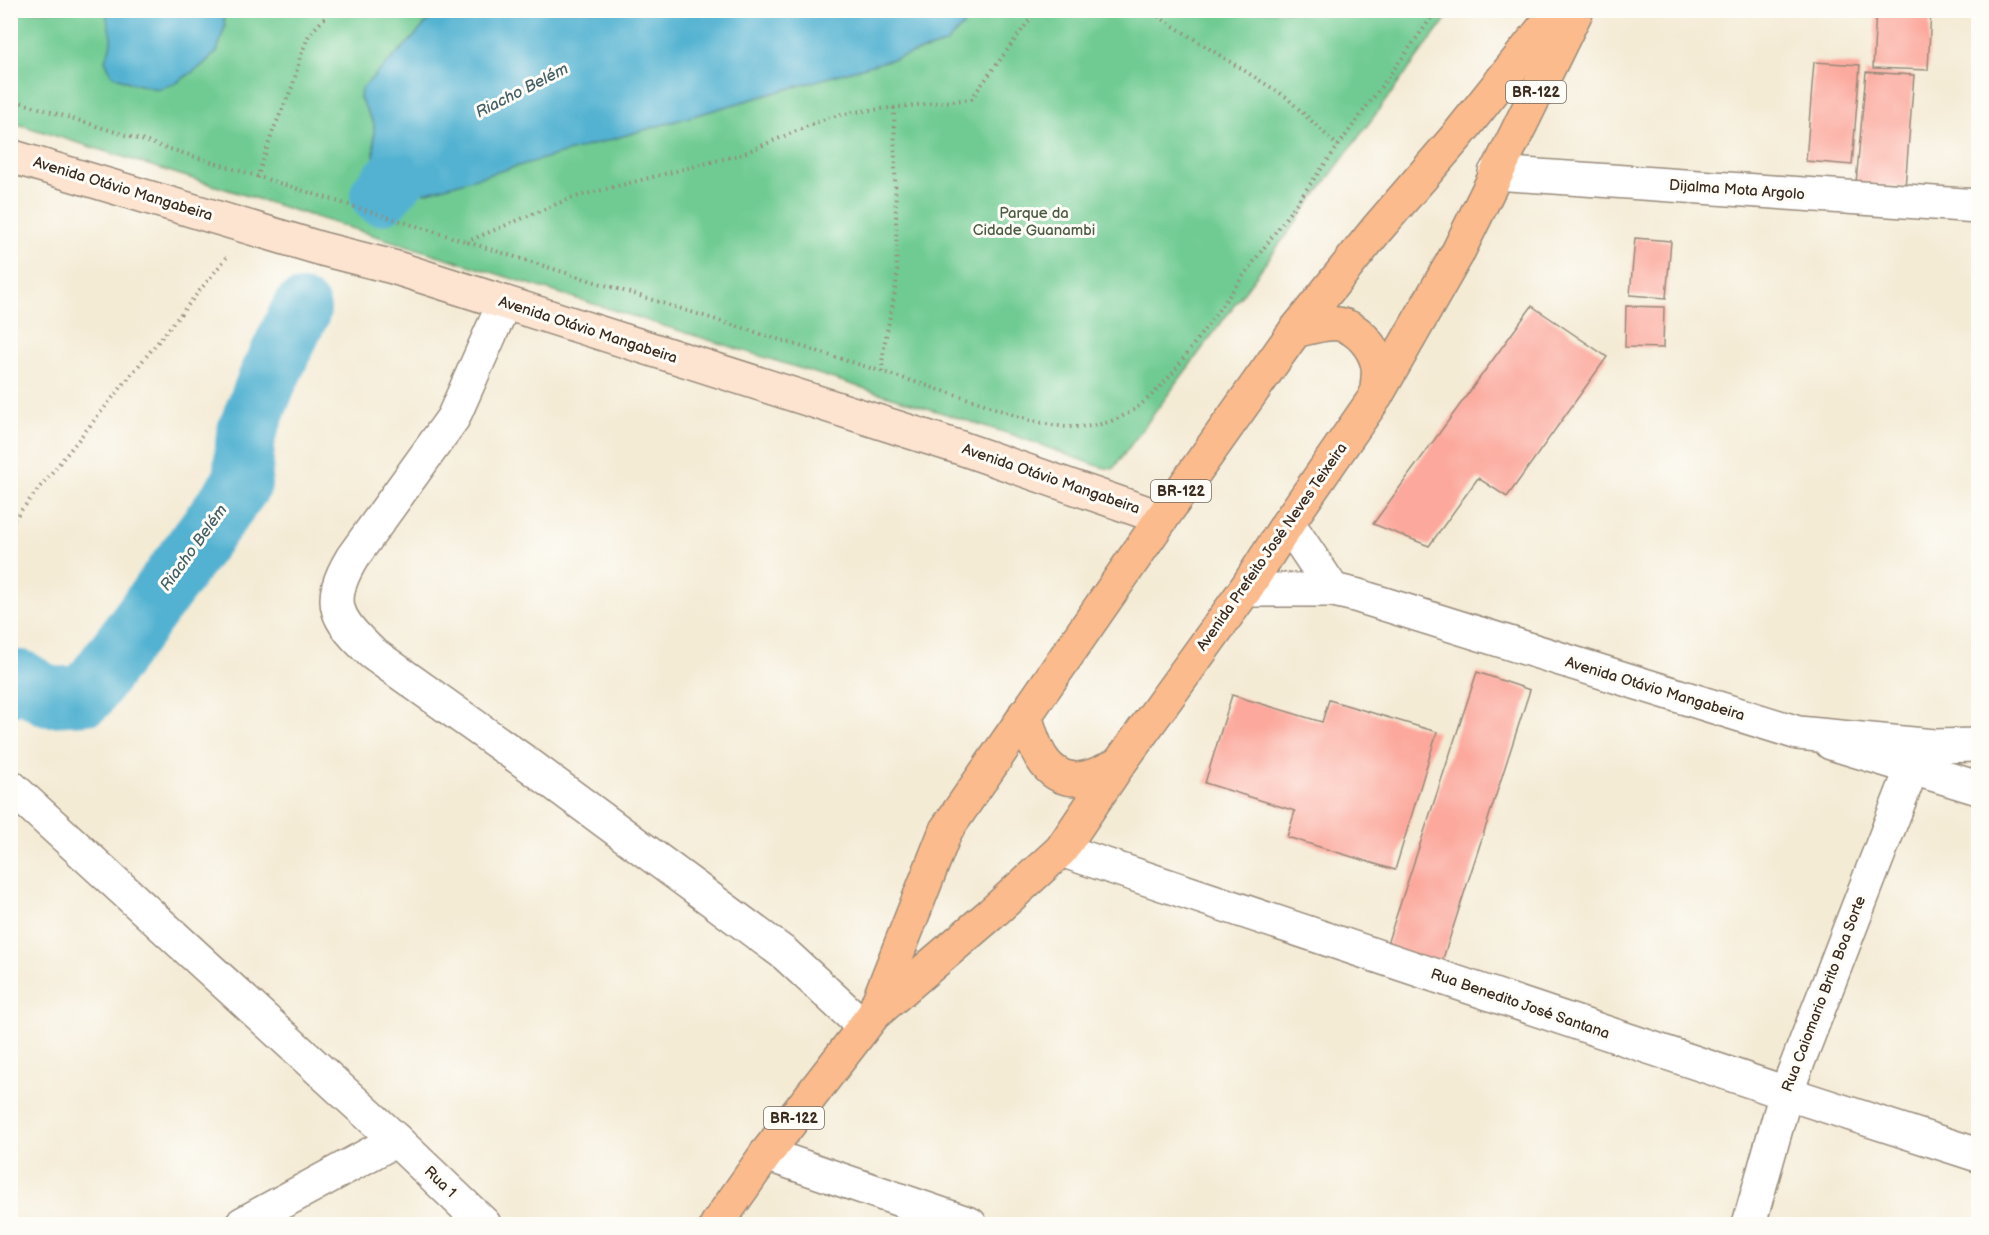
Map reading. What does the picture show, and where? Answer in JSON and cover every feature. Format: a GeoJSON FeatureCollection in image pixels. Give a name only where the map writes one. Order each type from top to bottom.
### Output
{"type":"FeatureCollection","features":[{"type":"Feature","properties":{"kind":"main road","name":"Avenida Prefeito José Neves Teixeira"},"geometry":{"type":"LineString","coordinates":[[869,1020],[946,830],[1025,714],[1295,331],[1377,229],[1458,135],[1558,10]]}},
{"type":"Feature","properties":{"kind":"main road","name":"Avenida Prefeito José Neves Teixeira"},"geometry":{"type":"LineString","coordinates":[[717,1224],[766,1154],[869,1020],[1062,850],[1119,764],[1245,590],[1288,523],[1376,396],[1456,254],[1577,10]]}},
{"type":"Feature","properties":{"kind":"main road","name":"Avenida Otávio Mangabeira"},"geometry":{"type":"LineString","coordinates":[[10,156],[322,249],[393,267],[961,448],[1162,518]]}},
{"type":"Feature","properties":{"kind":"main road"},"geometry":{"type":"LineString","coordinates":[[1295,331],[1321,325],[1339,324],[1359,333],[1373,350],[1378,368],[1376,396]]}},
{"type":"Feature","properties":{"kind":"main road"},"geometry":{"type":"LineString","coordinates":[[1025,714],[1036,748],[1045,763],[1058,773],[1077,779],[1095,776],[1119,764]]}},
{"type":"Feature","properties":{"kind":"street","name":"Dijalma Mota Argolo"},"geometry":{"type":"LineString","coordinates":[[1496,173],[1978,206]]}},
{"type":"Feature","properties":{"kind":"street"},"geometry":{"type":"LineString","coordinates":[[504,303],[453,418],[340,578],[336,591],[336,605],[341,617],[352,635],[372,653],[532,767],[785,954],[869,1020]]}},
{"type":"Feature","properties":{"kind":"street"},"geometry":{"type":"LineString","coordinates":[[1288,523],[1333,590]]}},
{"type":"Feature","properties":{"kind":"street","name":"Avenida Otávio Mangabeira"},"geometry":{"type":"LineString","coordinates":[[1245,590],[1333,590],[1355,595],[1978,788]]}},
{"type":"Feature","properties":{"kind":"street"},"geometry":{"type":"LineString","coordinates":[[1798,733],[1934,746],[1978,745]]}},
{"type":"Feature","properties":{"kind":"street","name":"Rua Caiomario Brito Boa Sorte"},"geometry":{"type":"LineString","coordinates":[[1749,1224],[1786,1093],[1912,768]]}},
{"type":"Feature","properties":{"kind":"street","name":"Rua 1"},"geometry":{"type":"LineString","coordinates":[[10,786],[396,1140],[484,1224]]}},
{"type":"Feature","properties":{"kind":"street","name":"Rua Benedito José Santana"},"geometry":{"type":"LineString","coordinates":[[1062,850],[1786,1093],[1978,1155]]}},
{"type":"Feature","properties":{"kind":"street"},"geometry":{"type":"LineString","coordinates":[[242,1224],[396,1140]]}},
{"type":"Feature","properties":{"kind":"street"},"geometry":{"type":"LineString","coordinates":[[766,1154],[970,1224]]}},
{"type":"Feature","properties":{"kind":"path"},"geometry":{"type":"LineString","coordinates":[[257,178],[309,35],[332,10]]}},
{"type":"Feature","properties":{"kind":"path"},"geometry":{"type":"LineString","coordinates":[[466,242],[571,198],[742,154],[827,118],[854,112],[971,99],[1037,10]]}},
{"type":"Feature","properties":{"kind":"path"},"geometry":{"type":"LineString","coordinates":[[1148,10],[1286,97],[1338,146]]}},
{"type":"Feature","properties":{"kind":"path"},"geometry":{"type":"LineString","coordinates":[[10,99],[979,402],[1019,418],[1077,429],[1125,416],[1148,398],[1172,374],[1437,10]]}},
{"type":"Feature","properties":{"kind":"path"},"geometry":{"type":"LineString","coordinates":[[882,372],[882,357],[895,301],[897,277],[894,107]]}},
{"type":"Feature","properties":{"kind":"path"},"geometry":{"type":"LineString","coordinates":[[10,524],[250,228]]}},
{"type":"Feature","properties":{"kind":"green space","name":"Parque da Cidade Guanambi"},"geometry":{"type":"Polygon","coordinates":[[[11,11],[1452,11],[1113,469],[1101,467],[1013,435],[11,122],[11,11]]]}},
{"type":"Feature","properties":{"kind":"water"},"geometry":{"type":"Polygon","coordinates":[[[106,11],[222,11],[225,26],[217,52],[199,68],[176,83],[158,89],[131,83],[112,75],[105,60],[111,39],[106,11]]]}},
{"type":"Feature","properties":{"kind":"water"},"geometry":{"type":"Polygon","coordinates":[[[437,11],[978,11],[945,44],[424,193],[412,170],[392,159],[374,156],[374,124],[360,98],[361,89],[437,11]]]}},
{"type":"Feature","properties":{"kind":"building"},"geometry":{"type":"Polygon","coordinates":[[[1876,10],[1931,10],[1928,70],[1873,68],[1876,10]]]}},
{"type":"Feature","properties":{"kind":"building"},"geometry":{"type":"Polygon","coordinates":[[[1814,62],[1860,65],[1852,165],[1806,161],[1814,62]]]}},
{"type":"Feature","properties":{"kind":"building"},"geometry":{"type":"Polygon","coordinates":[[[1866,72],[1914,75],[1905,188],[1856,183],[1866,72]]]}},
{"type":"Feature","properties":{"kind":"building"},"geometry":{"type":"Polygon","coordinates":[[[1635,238],[1671,241],[1666,298],[1630,295],[1635,238]]]}},
{"type":"Feature","properties":{"kind":"building"},"geometry":{"type":"Polygon","coordinates":[[[1532,306],[1607,357],[1507,497],[1478,478],[1429,546],[1373,524],[1532,306]]]}},
{"type":"Feature","properties":{"kind":"building"},"geometry":{"type":"Polygon","coordinates":[[[1626,306],[1664,307],[1663,348],[1625,347],[1626,306]]]}},
{"type":"Feature","properties":{"kind":"building"},"geometry":{"type":"Polygon","coordinates":[[[1477,672],[1530,690],[1438,974],[1383,956],[1477,672]]]}},
{"type":"Feature","properties":{"kind":"building"},"geometry":{"type":"Polygon","coordinates":[[[1232,695],[1322,722],[1329,700],[1437,732],[1395,870],[1287,837],[1295,811],[1205,783],[1232,695]]]}},
{"type":"Feature","properties":{"kind":"waterway","name":"Riacho Belém"},"geometry":{"type":"LineString","coordinates":[[380,195],[435,134],[472,116]]}},
{"type":"Feature","properties":{"kind":"waterway","name":"Riacho Belém"},"geometry":{"type":"LineString","coordinates":[[10,687],[21,680],[49,697],[86,695],[242,483],[246,434],[267,381],[301,310]]}}]}
